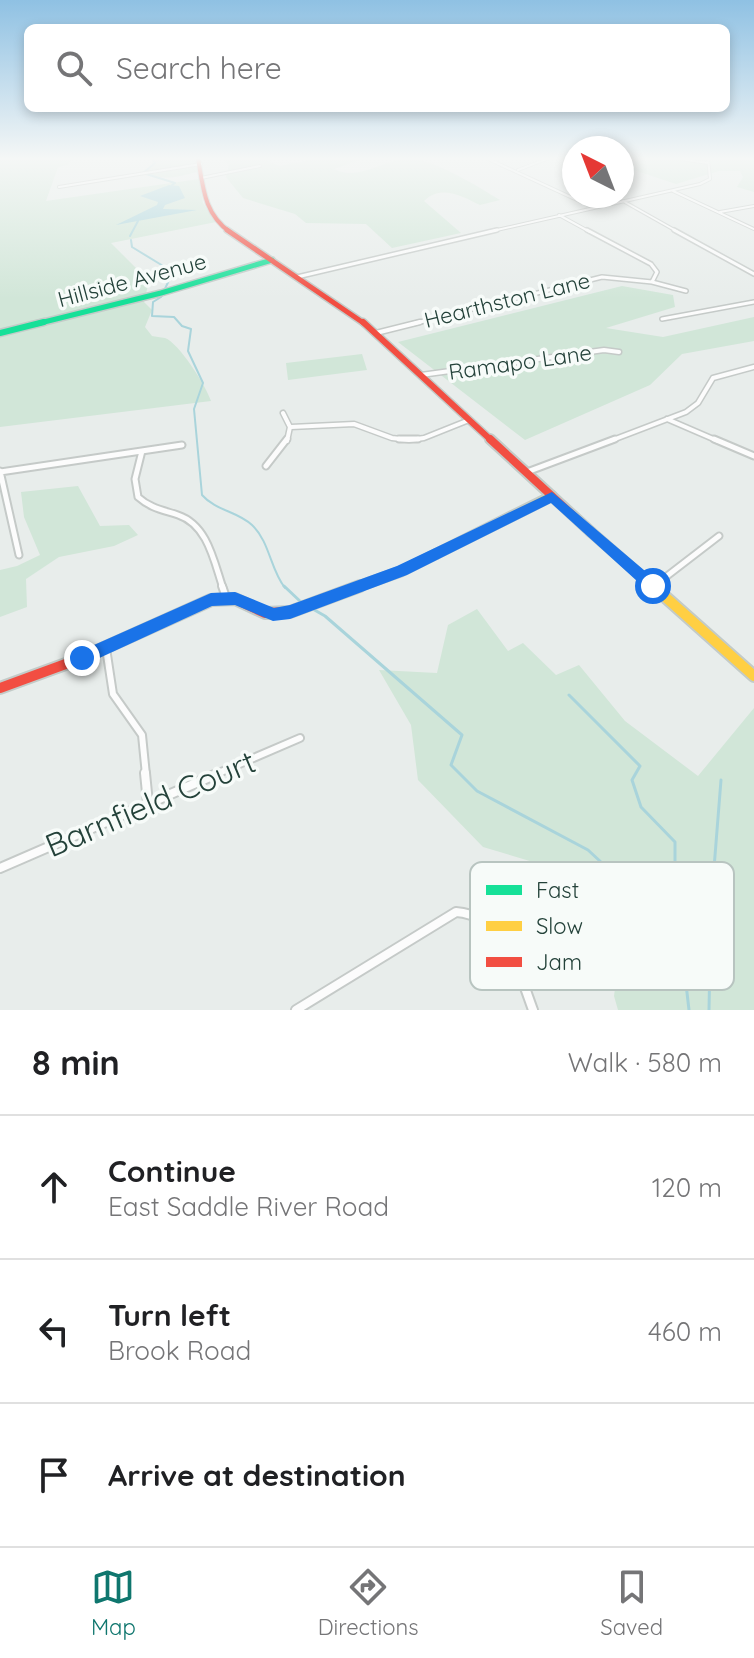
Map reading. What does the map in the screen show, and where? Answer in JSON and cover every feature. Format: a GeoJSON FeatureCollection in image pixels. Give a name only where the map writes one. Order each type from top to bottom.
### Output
{"type":"FeatureCollection","features":[{"type":"Feature","properties":{"kind":"main road"},"geometry":{"type":"LineString","coordinates":[[207,205],[211,216],[354,314],[754,676]]}},
{"type":"Feature","properties":{"kind":"main road","name":"Hillside Avenue"},"geometry":{"type":"LineString","coordinates":[[0,333],[161,293],[272,260]]}},
{"type":"Feature","properties":{"kind":"main road"},"geometry":{"type":"LineString","coordinates":[[0,688],[106,648],[181,610],[226,597],[244,601],[257,610],[273,615],[314,604],[402,571],[552,496]]}},
{"type":"Feature","properties":{"kind":"street"},"geometry":{"type":"LineString","coordinates":[[703,205],[754,229]]}},
{"type":"Feature","properties":{"kind":"street"},"geometry":{"type":"LineString","coordinates":[[719,213],[754,206]]}},
{"type":"Feature","properties":{"kind":"street"},"geometry":{"type":"LineString","coordinates":[[297,277],[586,208]]}},
{"type":"Feature","properties":{"kind":"street"},"geometry":{"type":"LineString","coordinates":[[634,208],[754,274]]}},
{"type":"Feature","properties":{"kind":"street"},"geometry":{"type":"LineString","coordinates":[[558,214],[651,264],[657,272],[652,282]]}},
{"type":"Feature","properties":{"kind":"street","name":"Hearthston Lane"},"geometry":{"type":"LineString","coordinates":[[376,333],[594,278],[611,276],[686,291]]}},
{"type":"Feature","properties":{"kind":"street"},"geometry":{"type":"LineString","coordinates":[[662,319],[754,302]]}},
{"type":"Feature","properties":{"kind":"street","name":"Ramapo Lane"},"geometry":{"type":"LineString","coordinates":[[420,375],[604,350],[619,352]]}},
{"type":"Feature","properties":{"kind":"street"},"geometry":{"type":"LineString","coordinates":[[526,472],[693,408],[713,378],[754,367]]}},
{"type":"Feature","properties":{"kind":"street"},"geometry":{"type":"LineString","coordinates":[[266,466],[286,441],[291,427],[283,413]]}},
{"type":"Feature","properties":{"kind":"street"},"geometry":{"type":"LineString","coordinates":[[667,418],[754,456]]}},
{"type":"Feature","properties":{"kind":"street"},"geometry":{"type":"LineString","coordinates":[[291,427],[354,424],[392,438],[415,440],[469,420]]}},
{"type":"Feature","properties":{"kind":"street"},"geometry":{"type":"LineString","coordinates":[[19,555],[0,471],[182,445]]}},
{"type":"Feature","properties":{"kind":"street"},"geometry":{"type":"LineString","coordinates":[[142,451],[135,479],[138,497],[148,506],[186,518],[198,526],[226,597]]}},
{"type":"Feature","properties":{"kind":"street"},"geometry":{"type":"LineString","coordinates":[[653,586],[719,536]]}},
{"type":"Feature","properties":{"kind":"street"},"geometry":{"type":"LineString","coordinates":[[106,648],[113,694],[142,735],[148,803]]}},
{"type":"Feature","properties":{"kind":"street","name":"Barnfield Court"},"geometry":{"type":"LineString","coordinates":[[0,868],[300,738]]}},
{"type":"Feature","properties":{"kind":"street"},"geometry":{"type":"LineString","coordinates":[[296,1010],[456,912],[470,912]]}},
{"type":"Feature","properties":{"kind":"street"},"geometry":{"type":"LineString","coordinates":[[524,990],[533,1010]]}},
{"type":"Feature","properties":{"kind":"green space"},"geometry":{"type":"Polygon","coordinates":[[[0,205],[204,205],[216,222],[111,243],[149,281],[144,302],[152,310],[145,327],[152,336],[165,338],[177,348],[198,376],[211,401],[0,427],[0,205]]]}},
{"type":"Feature","properties":{"kind":"green space"},"geometry":{"type":"Polygon","coordinates":[[[266,205],[429,205],[461,233],[392,248],[366,224],[306,223],[295,214],[266,205]]]}},
{"type":"Feature","properties":{"kind":"green space"},"geometry":{"type":"Polygon","coordinates":[[[622,286],[673,295],[675,307],[606,328],[663,337],[754,317],[754,341],[682,354],[650,385],[525,440],[398,342],[622,286]]]}},
{"type":"Feature","properties":{"kind":"green space"},"geometry":{"type":"Polygon","coordinates":[[[362,354],[367,370],[288,380],[286,363],[362,354]]]}},
{"type":"Feature","properties":{"kind":"green space"},"geometry":{"type":"Polygon","coordinates":[[[78,486],[100,526],[129,525],[138,535],[114,546],[59,557],[26,579],[27,607],[0,617],[0,570],[40,555],[24,517],[21,492],[78,486]]]}},
{"type":"Feature","properties":{"kind":"green space"},"geometry":{"type":"Polygon","coordinates":[[[477,609],[508,651],[523,643],[556,675],[579,665],[625,721],[698,776],[754,708],[754,1010],[618,1010],[614,996],[615,990],[734,990],[734,862],[533,862],[483,847],[418,780],[411,725],[379,670],[437,673],[448,625],[477,609]]]}},
{"type":"Feature","properties":{"kind":"water"},"geometry":{"type":"Polygon","coordinates":[[[157,205],[165,205],[163,209],[197,210],[116,225],[157,205]]]}},
{"type":"Feature","properties":{"kind":"waterway"},"geometry":{"type":"LineString","coordinates":[[130,236],[138,221]]}},
{"type":"Feature","properties":{"kind":"waterway"},"geometry":{"type":"LineString","coordinates":[[131,240],[132,247],[173,272],[161,297],[153,302],[152,316],[174,317],[182,326],[191,329],[188,351],[203,383],[194,409],[202,495],[252,525],[263,539],[285,588]]}},
{"type":"Feature","properties":{"kind":"waterway"},"geometry":{"type":"LineString","coordinates":[[284,586],[302,603]]}},
{"type":"Feature","properties":{"kind":"waterway"},"geometry":{"type":"LineString","coordinates":[[311,608],[325,616],[462,735],[451,765],[477,791],[588,850],[601,862]]}},
{"type":"Feature","properties":{"kind":"waterway"},"geometry":{"type":"LineString","coordinates":[[569,695],[640,766],[632,780],[641,807],[675,842],[675,862]]}},
{"type":"Feature","properties":{"kind":"waterway"},"geometry":{"type":"LineString","coordinates":[[714,862],[721,780]]}},
{"type":"Feature","properties":{"kind":"waterway"},"geometry":{"type":"LineString","coordinates":[[687,990],[689,1010]]}},
{"type":"Feature","properties":{"kind":"waterway"},"geometry":{"type":"LineString","coordinates":[[709,990],[709,1010]]}},
{"type":"Feature","properties":{"kind":"traffic: fast"},"geometry":{"type":"LineString","coordinates":[[0,333],[161,293],[272,260]]}},
{"type":"Feature","properties":{"kind":"traffic: slow"},"geometry":{"type":"LineString","coordinates":[[436,554],[552,496]]}},
{"type":"Feature","properties":{"kind":"traffic: slow"},"geometry":{"type":"LineString","coordinates":[[591,532],[754,676]]}},
{"type":"Feature","properties":{"kind":"traffic: jam"},"geometry":{"type":"LineString","coordinates":[[207,205],[219,224],[354,314],[591,532]]}},
{"type":"Feature","properties":{"kind":"traffic: jam"},"geometry":{"type":"LineString","coordinates":[[0,688],[82,658],[211,600],[235,599],[265,613],[290,612],[402,571],[436,554]]}},
{"type":"Feature","properties":{"kind":"route"},"geometry":{"type":"LineString","coordinates":[[82,658],[181,610],[211,600],[226,597],[244,601],[257,610],[273,615],[290,612],[402,571],[454,542],[552,496],[653,586]]}}]}
